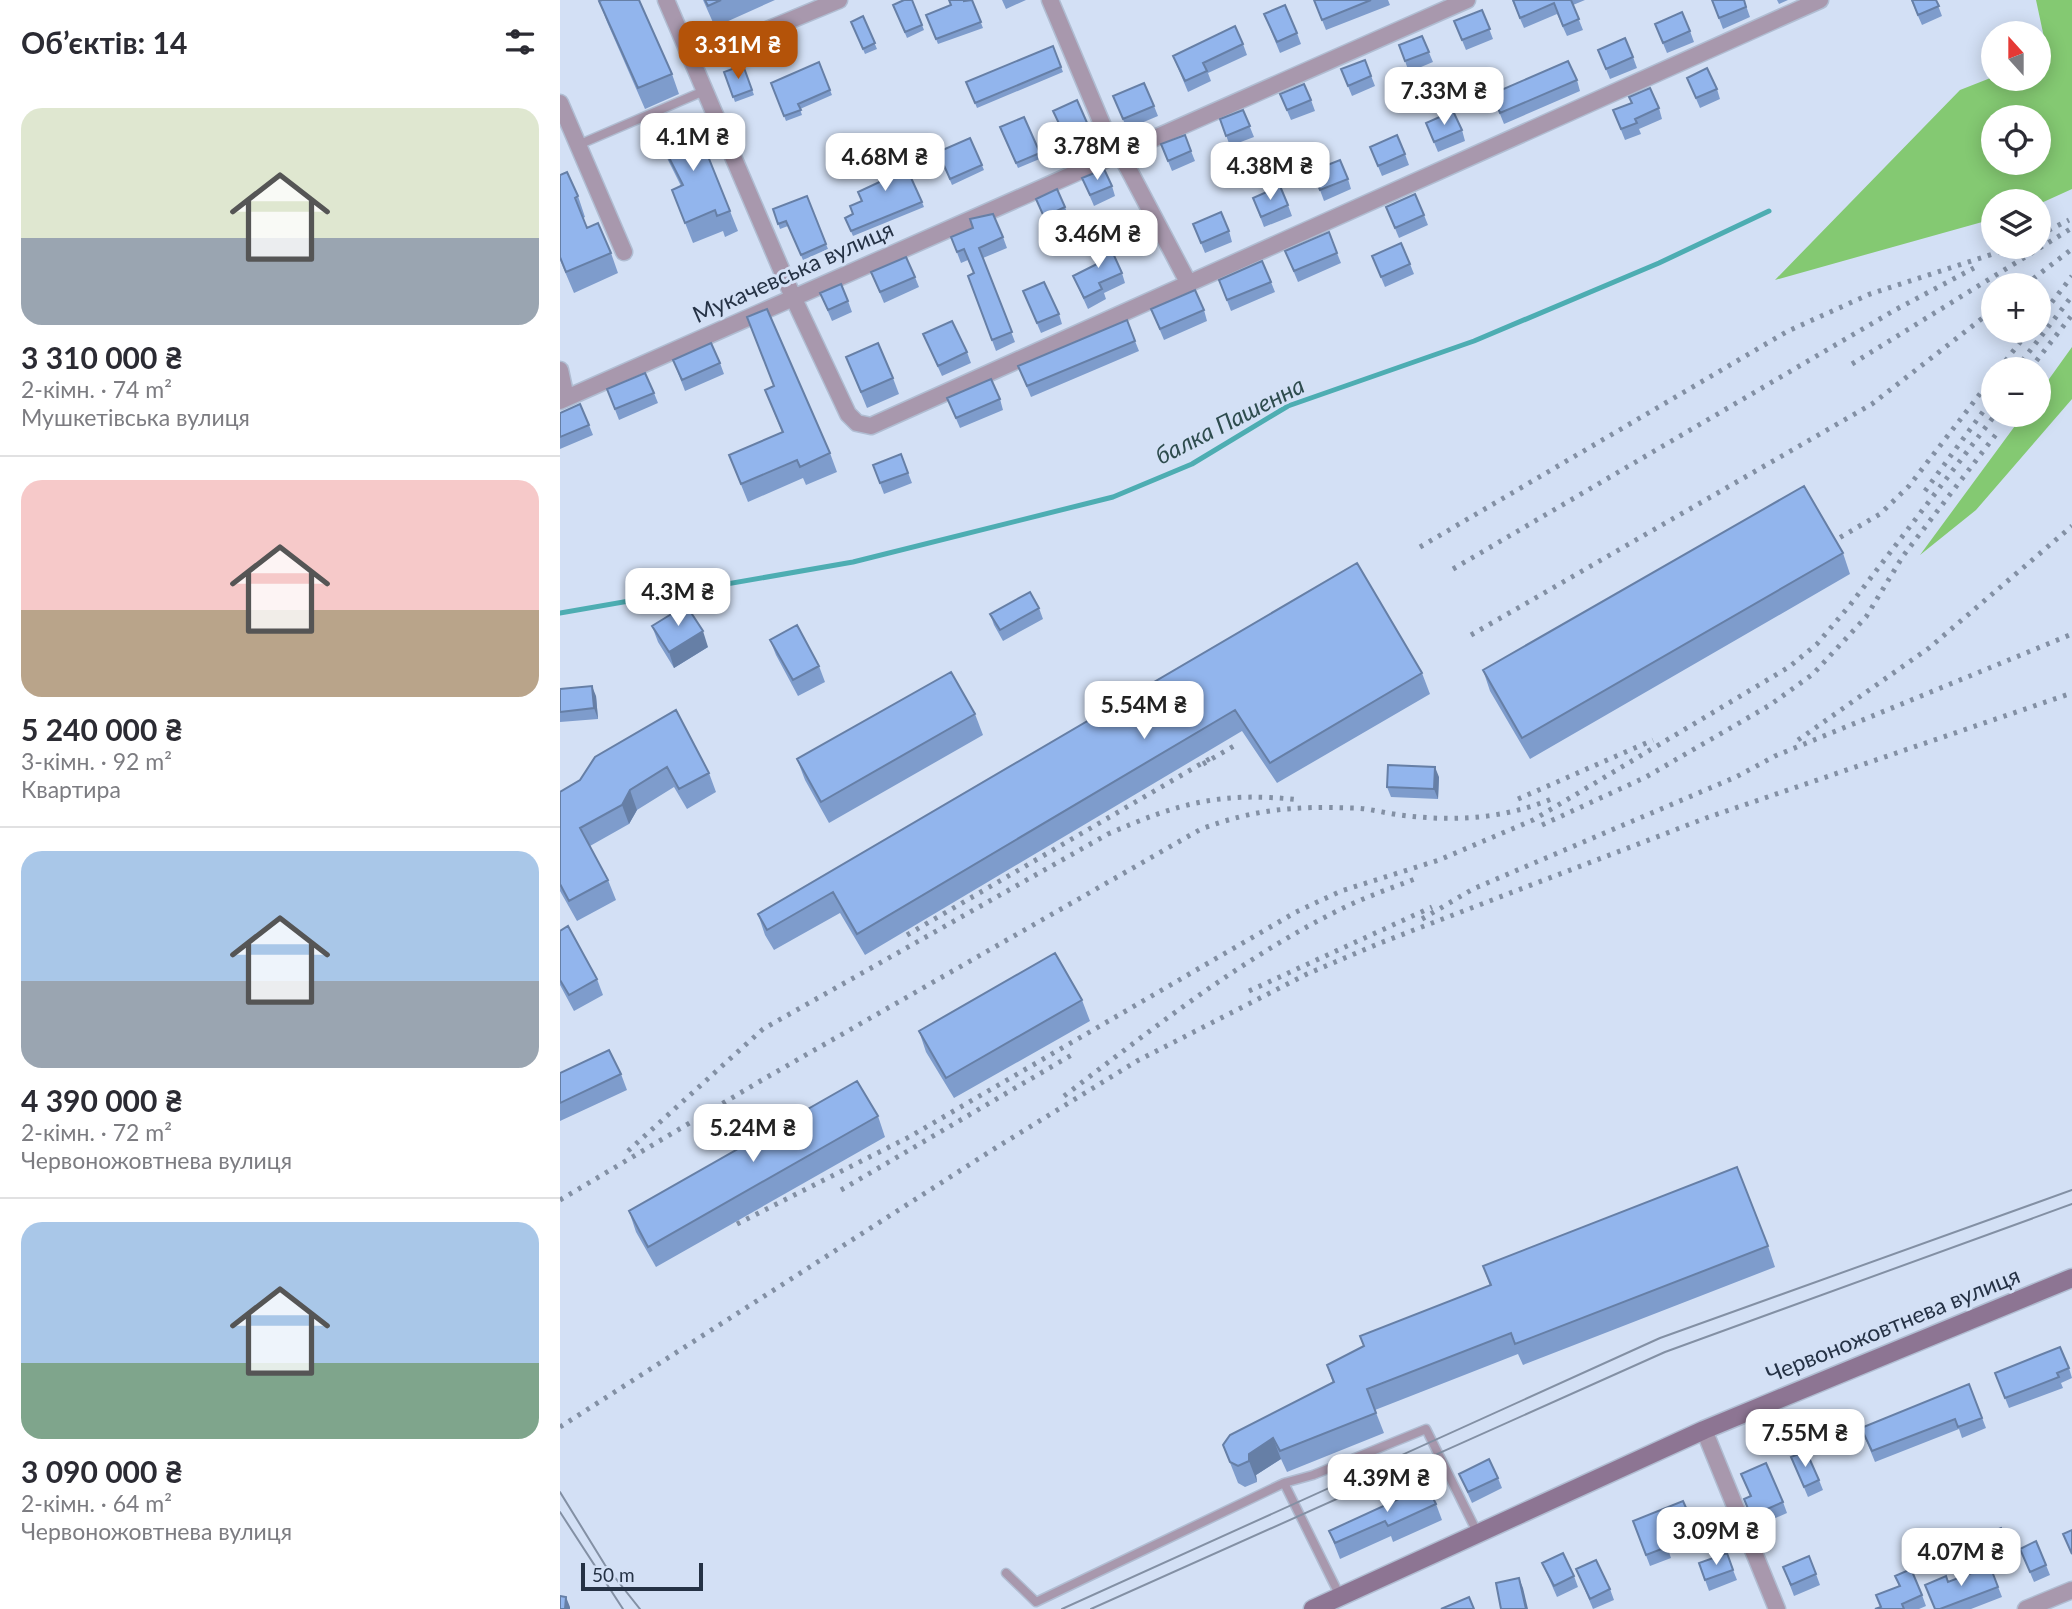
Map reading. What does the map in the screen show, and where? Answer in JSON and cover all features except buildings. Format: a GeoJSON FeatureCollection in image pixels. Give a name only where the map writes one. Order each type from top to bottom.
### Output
{"type":"FeatureCollection","features":[{"type":"Feature","properties":{"kind":"main road","name":"Червоножовтнева вулиця"},"geometry":{"type":"LineString","coordinates":[[1312,1609],[1704,1430],[2072,1278]]}},
{"type":"Feature","properties":{"kind":"street"},"geometry":{"type":"LineString","coordinates":[[666,0],[793,297],[848,414],[857,423],[871,426],[1820,0]]}},
{"type":"Feature","properties":{"kind":"street"},"geometry":{"type":"LineString","coordinates":[[692,61],[839,0]]}},
{"type":"Feature","properties":{"kind":"street"},"geometry":{"type":"LineString","coordinates":[[1051,0],[1108,138],[1120,153],[1189,284]]}},
{"type":"Feature","properties":{"kind":"street","name":"Мукачевська вулиця"},"geometry":{"type":"LineString","coordinates":[[563,400],[1467,0]]}},
{"type":"Feature","properties":{"kind":"street"},"geometry":{"type":"LineString","coordinates":[[560,103],[624,252]]}},
{"type":"Feature","properties":{"kind":"street"},"geometry":{"type":"LineString","coordinates":[[560,370],[563,400]]}},
{"type":"Feature","properties":{"kind":"street"},"geometry":{"type":"LineString","coordinates":[[1704,1430],[1777,1609]]}},
{"type":"Feature","properties":{"kind":"street"},"geometry":{"type":"LineString","coordinates":[[2026,1609],[2072,1590]]}},
{"type":"Feature","properties":{"kind":"lane"},"geometry":{"type":"LineString","coordinates":[[578,145],[704,91]]}},
{"type":"Feature","properties":{"kind":"lane"},"geometry":{"type":"LineString","coordinates":[[1006,1573],[1036,1602],[1283,1483],[1313,1475],[1426,1429],[1477,1532]]}},
{"type":"Feature","properties":{"kind":"lane"},"geometry":{"type":"LineString","coordinates":[[1283,1483],[1340,1596]]}},
{"type":"Feature","properties":{"kind":"green space"},"geometry":{"type":"Polygon","coordinates":[[[2036,0],[2072,0],[2072,189],[2051,199],[2051,189],[1981,189],[1981,222],[1775,280],[1960,90],[1981,82],[1981,91],[2051,91],[2051,21],[2040,21],[2036,0]]]}},
{"type":"Feature","properties":{"kind":"green space"},"geometry":{"type":"Polygon","coordinates":[[[2072,347],[2072,399],[2051,423],[2051,376],[2072,347]]]}},
{"type":"Feature","properties":{"kind":"green space"},"geometry":{"type":"Polygon","coordinates":[[[2014,427],[2048,427],[1976,510],[1920,555],[2014,427]]]}},
{"type":"Feature","properties":{"kind":"waterway","name":"балка Пашенна"},"geometry":{"type":"LineString","coordinates":[[560,613],[853,562],[1113,497],[1192,464],[1288,406],[1474,341],[1659,263],[1769,211]]}},
{"type":"Feature","properties":{"kind":"tram line"},"geometry":{"type":"LineString","coordinates":[[1062,1609],[1660,1338],[2072,1190]]}},
{"type":"Feature","properties":{"kind":"tram line"},"geometry":{"type":"LineString","coordinates":[[1091,1609],[1665,1352],[2072,1204]]}},
{"type":"Feature","properties":{"kind":"tram line"},"geometry":{"type":"LineString","coordinates":[[560,1492],[605,1565],[640,1609]]}},
{"type":"Feature","properties":{"kind":"tram line"},"geometry":{"type":"LineString","coordinates":[[560,1512],[623,1609]]}},
{"type":"Feature","properties":{"kind":"railway"},"geometry":{"type":"LineString","coordinates":[[2051,229],[2069,220]]}},
{"type":"Feature","properties":{"kind":"railway"},"geometry":{"type":"LineString","coordinates":[[1852,364],[2072,228]]}},
{"type":"Feature","properties":{"kind":"railway"},"geometry":{"type":"LineString","coordinates":[[2041,273],[2072,249]]}},
{"type":"Feature","properties":{"kind":"railway"},"geometry":{"type":"LineString","coordinates":[[1420,547],[1788,331],[1870,294],[1981,258]]}},
{"type":"Feature","properties":{"kind":"railway"},"geometry":{"type":"LineString","coordinates":[[1453,569],[1895,310],[1974,268]]}},
{"type":"Feature","properties":{"kind":"railway"},"geometry":{"type":"LineString","coordinates":[[2051,303],[2072,276]]}},
{"type":"Feature","properties":{"kind":"railway"},"geometry":{"type":"LineString","coordinates":[[2025,357],[2072,296]]}},
{"type":"Feature","properties":{"kind":"railway"},"geometry":{"type":"LineString","coordinates":[[2039,357],[2072,315]]}},
{"type":"Feature","properties":{"kind":"railway"},"geometry":{"type":"LineString","coordinates":[[1471,635],[1872,404],[1981,319]]}},
{"type":"Feature","properties":{"kind":"railway"},"geometry":{"type":"LineString","coordinates":[[2008,357],[2020,343]]}},
{"type":"Feature","properties":{"kind":"railway"},"geometry":{"type":"LineString","coordinates":[[1822,548],[1880,514],[1909,486],[1981,393]]}},
{"type":"Feature","properties":{"kind":"railway"},"geometry":{"type":"LineString","coordinates":[[1925,491],[1981,414]]}},
{"type":"Feature","properties":{"kind":"railway"},"geometry":{"type":"LineString","coordinates":[[737,1224],[909,1137],[1296,912],[1341,891],[1439,860],[1533,820],[1789,667],[1817,644],[1850,605],[1986,427]]}},
{"type":"Feature","properties":{"kind":"railway"},"geometry":{"type":"LineString","coordinates":[[1542,825],[1646,777],[1770,705],[1813,674],[1866,617],[1903,556],[1997,433]]}},
{"type":"Feature","properties":{"kind":"railway"},"geometry":{"type":"LineString","coordinates":[[1798,740],[1929,648],[2072,526]]}},
{"type":"Feature","properties":{"kind":"railway"},"geometry":{"type":"LineString","coordinates":[[1422,919],[1473,889],[1736,777],[1775,756],[2072,634]]}},
{"type":"Feature","properties":{"kind":"railway"},"geometry":{"type":"LineString","coordinates":[[560,1427],[997,1147],[1137,1061],[1307,974],[1380,943],[1706,818],[2072,693]]}},
{"type":"Feature","properties":{"kind":"railway"},"geometry":{"type":"LineString","coordinates":[[1518,799],[1653,740]]}},
{"type":"Feature","properties":{"kind":"railway"},"geometry":{"type":"LineString","coordinates":[[1203,764],[1239,743]]}},
{"type":"Feature","properties":{"kind":"railway"},"geometry":{"type":"LineString","coordinates":[[907,935],[1211,758]]}},
{"type":"Feature","properties":{"kind":"railway"},"geometry":{"type":"LineString","coordinates":[[628,1151],[763,1029],[1108,834],[1157,814],[1201,802],[1247,797],[1300,800]]}},
{"type":"Feature","properties":{"kind":"railway"},"geometry":{"type":"LineString","coordinates":[[560,1200],[762,1080],[1201,829],[1257,813],[1312,808],[1358,808],[1420,817],[1480,817],[1518,810],[1556,797]]}},
{"type":"Feature","properties":{"kind":"railway"},"geometry":{"type":"LineString","coordinates":[[1064,1096],[1129,1046],[1264,952],[1345,907],[1420,877]]}},
{"type":"Feature","properties":{"kind":"railway"},"geometry":{"type":"LineString","coordinates":[[1249,991],[1432,907]]}},
{"type":"Feature","properties":{"kind":"railway"},"geometry":{"type":"LineString","coordinates":[[841,1190],[1075,1053]]}}]}
